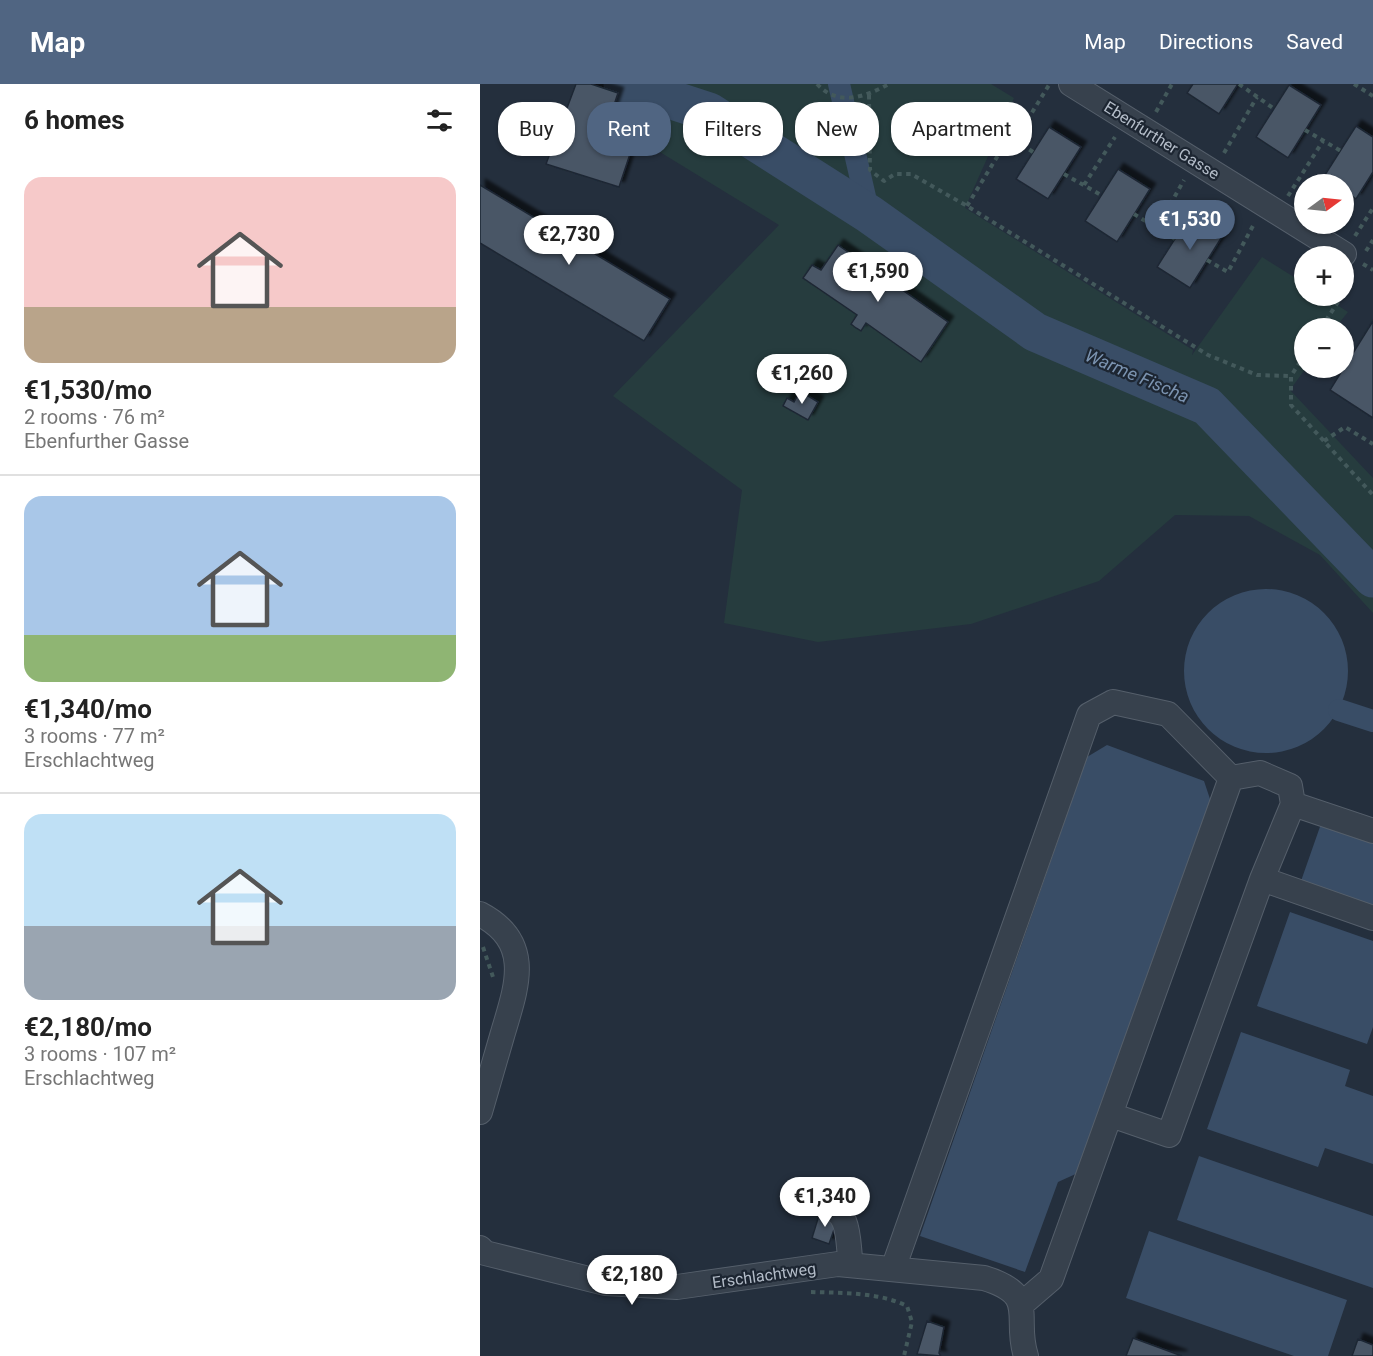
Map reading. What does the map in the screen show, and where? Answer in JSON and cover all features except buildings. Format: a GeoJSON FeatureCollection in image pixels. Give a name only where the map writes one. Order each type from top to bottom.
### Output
{"type":"FeatureCollection","features":[{"type":"Feature","properties":{"kind":"street","name":"Ebenfurther Gasse"},"geometry":{"type":"LineString","coordinates":[[1071,84],[1333,246]]}},
{"type":"Feature","properties":{"kind":"street"},"geometry":{"type":"LineString","coordinates":[[893,1269],[1089,715],[1113,702],[1168,714],[1231,778]]}},
{"type":"Feature","properties":{"kind":"street"},"geometry":{"type":"LineString","coordinates":[[1111,1115],[1169,1135],[1262,879],[1293,804],[1290,786],[1260,773],[1231,778]]}},
{"type":"Feature","properties":{"kind":"street"},"geometry":{"type":"LineString","coordinates":[[1026,1356],[1022,1304],[1051,1278],[1231,778]]}},
{"type":"Feature","properties":{"kind":"street"},"geometry":{"type":"LineString","coordinates":[[1293,804],[1373,831]]}},
{"type":"Feature","properties":{"kind":"street"},"geometry":{"type":"LineString","coordinates":[[1262,879],[1373,918]]}},
{"type":"Feature","properties":{"kind":"street"},"geometry":{"type":"LineString","coordinates":[[480,914],[499,924],[515,951],[518,981],[480,1112]]}},
{"type":"Feature","properties":{"kind":"street"},"geometry":{"type":"LineString","coordinates":[[824,1205],[841,1212],[846,1220],[845,1265]]}},
{"type":"Feature","properties":{"kind":"street","name":"Erschlachtweg"},"geometry":{"type":"LineString","coordinates":[[480,1248],[485,1252],[605,1283],[677,1287],[845,1265],[984,1278],[1005,1284],[1022,1304]]}},
{"type":"Feature","properties":{"kind":"path"},"geometry":{"type":"LineString","coordinates":[[817,84],[827,95],[842,98],[869,95],[889,84]]}},
{"type":"Feature","properties":{"kind":"path"},"geometry":{"type":"LineString","coordinates":[[1032,112],[1049,84]]}},
{"type":"Feature","properties":{"kind":"path"},"geometry":{"type":"LineString","coordinates":[[1084,185],[1172,84]]}},
{"type":"Feature","properties":{"kind":"path"},"geometry":{"type":"LineString","coordinates":[[1239,84],[1274,108]]}},
{"type":"Feature","properties":{"kind":"path"},"geometry":{"type":"LineString","coordinates":[[1354,84],[1373,96]]}},
{"type":"Feature","properties":{"kind":"path"},"geometry":{"type":"LineString","coordinates":[[869,95],[870,170],[884,181],[895,174],[910,174],[967,206],[1208,355],[1257,375],[1291,376]]}},
{"type":"Feature","properties":{"kind":"path"},"geometry":{"type":"LineString","coordinates":[[1157,228],[1257,97]]}},
{"type":"Feature","properties":{"kind":"path"},"geometry":{"type":"LineString","coordinates":[[1305,130],[1341,151]]}},
{"type":"Feature","properties":{"kind":"path"},"geometry":{"type":"LineString","coordinates":[[1207,260],[1228,272],[1271,208],[1323,141]]}},
{"type":"Feature","properties":{"kind":"path"},"geometry":{"type":"LineString","coordinates":[[967,206],[998,156]]}},
{"type":"Feature","properties":{"kind":"path"},"geometry":{"type":"LineString","coordinates":[[1064,174],[1101,195]]}},
{"type":"Feature","properties":{"kind":"path"},"geometry":{"type":"LineString","coordinates":[[1354,253],[1373,208]]}},
{"type":"Feature","properties":{"kind":"path"},"geometry":{"type":"LineString","coordinates":[[1134,214],[1175,239]]}},
{"type":"Feature","properties":{"kind":"path"},"geometry":{"type":"LineString","coordinates":[[1354,259],[1373,270]]}},
{"type":"Feature","properties":{"kind":"path"},"geometry":{"type":"LineString","coordinates":[[1294,371],[1291,376],[1291,405],[1373,495]]}},
{"type":"Feature","properties":{"kind":"path"},"geometry":{"type":"LineString","coordinates":[[1324,441],[1345,427],[1373,444]]}},
{"type":"Feature","properties":{"kind":"path"},"geometry":{"type":"LineString","coordinates":[[480,943],[489,959],[493,976],[491,985]]}},
{"type":"Feature","properties":{"kind":"green space"},"geometry":{"type":"Polygon","coordinates":[[[628,84],[991,84],[1014,98],[1012,102],[891,102],[891,156],[988,156],[965,208],[1193,350],[1192,355],[1262,257],[1294,277],[1294,306],[1339,306],[1348,312],[1343,318],[1294,318],[1294,378],[1299,378],[1290,390],[1373,478],[1373,613],[1320,555],[1249,516],[1175,515],[1099,581],[971,624],[818,642],[724,623],[742,490],[613,396],[779,225],[666,156],[671,156],[671,102],[624,102],[628,84]]]}},
{"type":"Feature","properties":{"kind":"water"},"geometry":{"type":"Polygon","coordinates":[[[1266,589],[1297,595],[1324,613],[1342,640],[1348,671],[1342,702],[1324,729],[1297,747],[1266,753],[1235,747],[1208,729],[1190,702],[1184,671],[1190,640],[1208,613],[1235,595],[1266,589]]]}},
{"type":"Feature","properties":{"kind":"water"},"geometry":{"type":"Polygon","coordinates":[[[1107,745],[1204,781],[1211,802],[1080,1172],[1058,1182],[1025,1272],[920,1236],[1087,757],[1107,745]]]}},
{"type":"Feature","properties":{"kind":"water"},"geometry":{"type":"Polygon","coordinates":[[[1322,821],[1373,838],[1373,906],[1301,881],[1322,821]]]}},
{"type":"Feature","properties":{"kind":"water"},"geometry":{"type":"Polygon","coordinates":[[[1290,912],[1373,941],[1373,1027],[1367,1044],[1257,1006],[1290,912]]]}},
{"type":"Feature","properties":{"kind":"water"},"geometry":{"type":"Polygon","coordinates":[[[1241,1032],[1350,1070],[1345,1086],[1373,1096],[1373,1164],[1325,1148],[1318,1167],[1207,1129],[1241,1032]]]}},
{"type":"Feature","properties":{"kind":"water"},"geometry":{"type":"Polygon","coordinates":[[[1199,1156],[1373,1216],[1373,1288],[1177,1220],[1199,1156]]]}},
{"type":"Feature","properties":{"kind":"water"},"geometry":{"type":"Polygon","coordinates":[[[1149,1231],[1347,1300],[1328,1356],[1294,1356],[1126,1298],[1149,1231]]]}},
{"type":"Feature","properties":{"kind":"waterway","name":"Warme Fischa"},"geometry":{"type":"LineString","coordinates":[[623,84],[709,112],[869,214],[1035,332],[1207,406],[1373,578]]}},
{"type":"Feature","properties":{"kind":"waterway","name":"Warme Fischa"},"geometry":{"type":"LineString","coordinates":[[839,84],[869,214]]}},
{"type":"Feature","properties":{"kind":"waterway"},"geometry":{"type":"LineString","coordinates":[[1339,710],[1373,721]]}}]}
